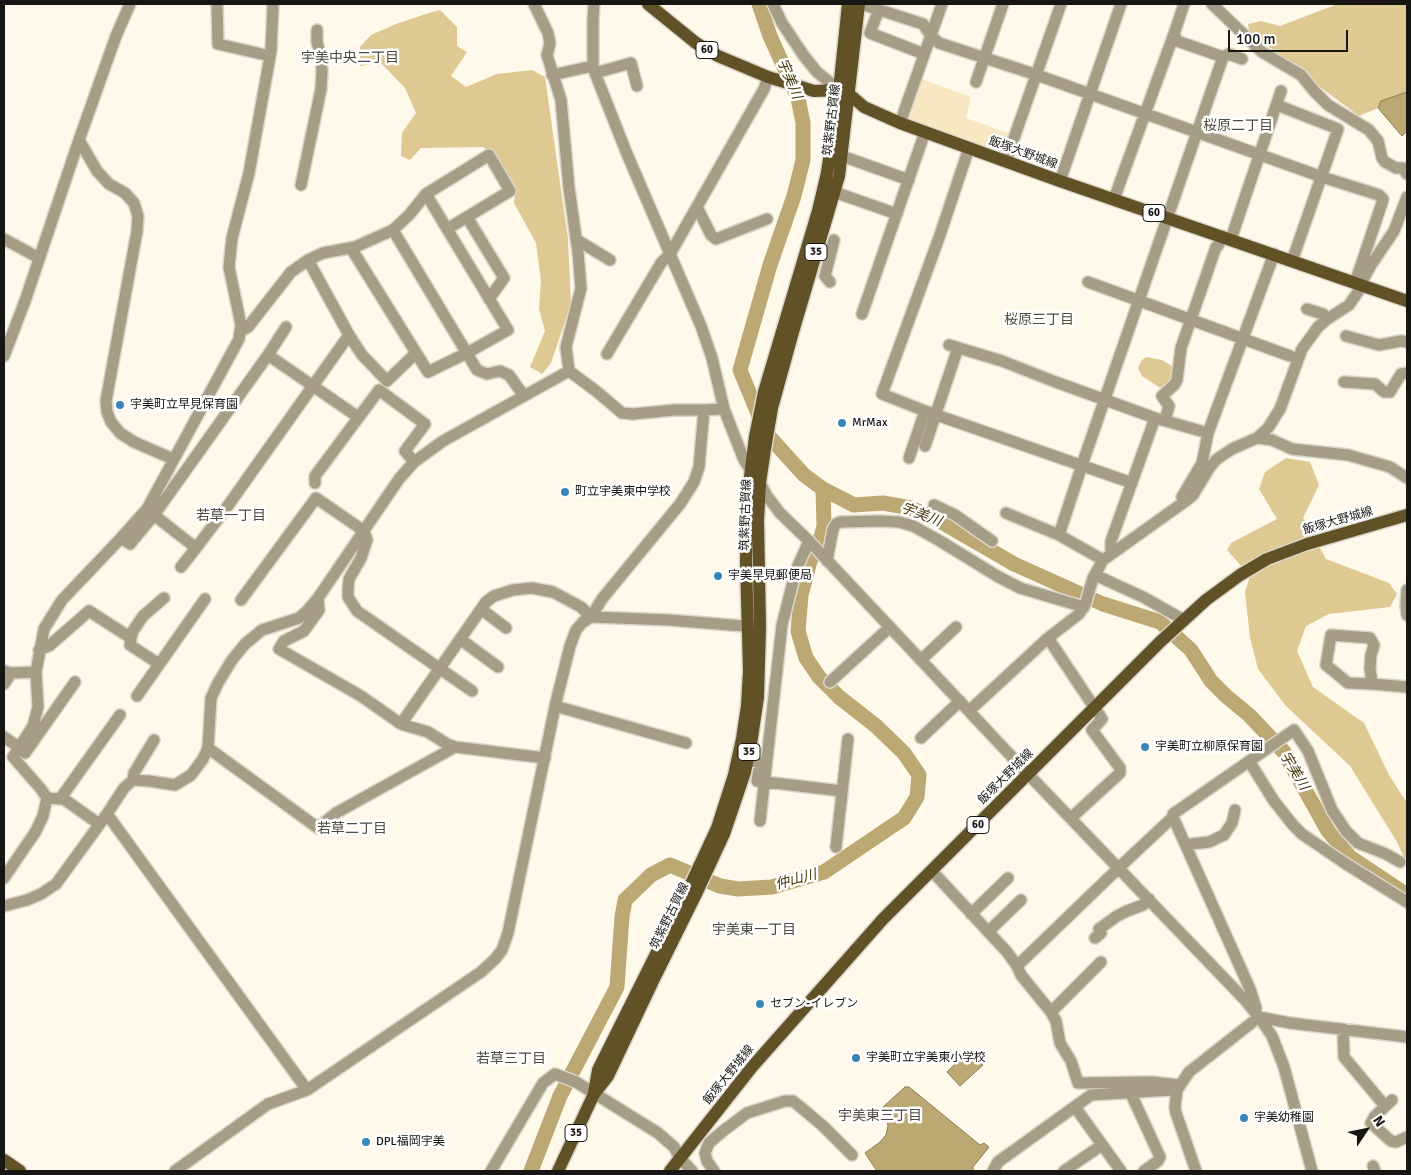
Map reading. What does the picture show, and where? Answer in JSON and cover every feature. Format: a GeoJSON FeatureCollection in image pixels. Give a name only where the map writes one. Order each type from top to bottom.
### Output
{"type":"FeatureCollection","features":[{"type":"Feature","properties":{"kind":"main road","name":"60"},"geometry":{"type":"LineString","coordinates":[[648,4],[696,44],[718,56],[772,79],[814,91],[844,92]]}},
{"type":"Feature","properties":{"kind":"main road","name":"筑紫野古賀線"},"geometry":{"type":"LineString","coordinates":[[558,1171],[594,1094],[598,1070],[703,868],[734,775],[747,706],[754,627],[760,483],[765,449],[772,408],[839,176],[842,156],[848,4]]}},
{"type":"Feature","properties":{"kind":"main road","name":"筑紫野古賀線"},"geometry":{"type":"LineString","coordinates":[[703,868],[724,834],[745,772],[758,696],[747,541],[748,501],[755,437],[764,392],[818,212],[844,92],[860,4]]}},
{"type":"Feature","properties":{"kind":"main road","name":"飯塚大野城線"},"geometry":{"type":"LineString","coordinates":[[844,92],[864,107],[900,123],[1060,181],[1407,301]]}},
{"type":"Feature","properties":{"kind":"main road","name":"飯塚大野城線"},"geometry":{"type":"LineString","coordinates":[[670,1171],[752,1067],[883,920],[1160,642],[1206,600],[1240,575],[1267,559],[1307,544],[1407,515]]}},
{"type":"Feature","properties":{"kind":"main road"},"geometry":{"type":"LineString","coordinates":[[4,1160],[20,1171]]}},
{"type":"Feature","properties":{"kind":"street"},"geometry":{"type":"LineString","coordinates":[[4,356],[25,301],[38,258],[116,36],[130,4]]}},
{"type":"Feature","properties":{"kind":"street"},"geometry":{"type":"LineString","coordinates":[[217,4],[218,44],[270,56]]}},
{"type":"Feature","properties":{"kind":"street"},"geometry":{"type":"LineString","coordinates":[[14,758],[33,726],[38,706],[36,672],[44,629],[62,600],[147,509],[234,349],[241,331],[229,267],[232,238],[249,173],[270,56],[274,17],[273,4]]}},
{"type":"Feature","properties":{"kind":"street"},"geometry":{"type":"LineString","coordinates":[[534,4],[548,33],[550,43],[547,55],[560,100],[569,188],[577,240],[581,288],[566,347],[569,371],[622,413],[724,409]]}},
{"type":"Feature","properties":{"kind":"street"},"geometry":{"type":"LineString","coordinates":[[594,4],[594,70],[627,154],[698,318],[712,358],[724,409],[744,460],[780,513],[1120,868],[1259,1017],[1272,1036],[1284,1067],[1312,1171]]}},
{"type":"Feature","properties":{"kind":"street"},"geometry":{"type":"LineString","coordinates":[[773,4],[782,23],[804,56],[817,72],[844,92]]}},
{"type":"Feature","properties":{"kind":"street"},"geometry":{"type":"LineString","coordinates":[[860,4],[881,8],[923,24],[931,36],[939,43],[1037,75],[1322,177],[1379,195],[1382,199],[1359,285]]}},
{"type":"Feature","properties":{"kind":"street"},"geometry":{"type":"LineString","coordinates":[[900,123],[942,4]]}},
{"type":"Feature","properties":{"kind":"street"},"geometry":{"type":"LineString","coordinates":[[976,82],[1003,4]]}},
{"type":"Feature","properties":{"kind":"street"},"geometry":{"type":"LineString","coordinates":[[1006,161],[1061,4]]}},
{"type":"Feature","properties":{"kind":"street"},"geometry":{"type":"LineString","coordinates":[[1060,181],[1093,96],[1121,4]]}},
{"type":"Feature","properties":{"kind":"street"},"geometry":{"type":"LineString","coordinates":[[1114,199],[1184,4]]}},
{"type":"Feature","properties":{"kind":"street"},"geometry":{"type":"LineString","coordinates":[[1212,4],[1262,52],[1300,75],[1328,105],[1369,130],[1378,141],[1382,158],[1385,162],[1396,168],[1403,168],[1407,174]]}},
{"type":"Feature","properties":{"kind":"street"},"geometry":{"type":"LineString","coordinates":[[881,8],[870,33],[924,54]]}},
{"type":"Feature","properties":{"kind":"street"},"geometry":{"type":"LineString","coordinates":[[301,185],[321,89],[321,57],[317,42],[317,30]]}},
{"type":"Feature","properties":{"kind":"street"},"geometry":{"type":"LineString","coordinates":[[1174,34],[1177,41],[1223,57]]}},
{"type":"Feature","properties":{"kind":"street"},"geometry":{"type":"LineString","coordinates":[[1059,535],[1223,57],[1229,54],[1242,59]]}},
{"type":"Feature","properties":{"kind":"street"},"geometry":{"type":"LineString","coordinates":[[552,75],[631,63],[637,86]]}},
{"type":"Feature","properties":{"kind":"street"},"geometry":{"type":"LineString","coordinates":[[607,354],[661,263],[670,254],[764,89],[772,79]]}},
{"type":"Feature","properties":{"kind":"street"},"geometry":{"type":"LineString","coordinates":[[1107,557],[1132,483],[1160,419],[1169,406],[1162,396],[1177,380],[1181,348],[1216,247],[1226,238],[1260,154],[1281,91]]}},
{"type":"Feature","properties":{"kind":"street"},"geometry":{"type":"LineString","coordinates":[[1089,119],[1093,96]]}},
{"type":"Feature","properties":{"kind":"street"},"geometry":{"type":"LineString","coordinates":[[1276,105],[1338,129],[1292,261]]}},
{"type":"Feature","properties":{"kind":"street"},"geometry":{"type":"LineString","coordinates":[[862,314],[925,132]]}},
{"type":"Feature","properties":{"kind":"street"},"geometry":{"type":"LineString","coordinates":[[79,140],[97,171],[109,184],[126,193],[134,203],[138,216],[137,231],[106,401],[107,412],[111,422],[120,433],[134,442],[173,459]]}},
{"type":"Feature","properties":{"kind":"street"},"geometry":{"type":"LineString","coordinates":[[969,148],[940,235],[882,394],[930,413],[1132,483]]}},
{"type":"Feature","properties":{"kind":"street"},"geometry":{"type":"LineString","coordinates":[[241,331],[248,327],[291,272],[308,260],[323,253],[355,247],[393,230],[426,194],[488,155],[510,191],[447,229]]}},
{"type":"Feature","properties":{"kind":"street"},"geometry":{"type":"LineString","coordinates":[[842,156],[909,180]]}},
{"type":"Feature","properties":{"kind":"street"},"geometry":{"type":"LineString","coordinates":[[834,192],[897,214]]}},
{"type":"Feature","properties":{"kind":"street"},"geometry":{"type":"LineString","coordinates":[[351,248],[428,372],[508,330],[426,194]]}},
{"type":"Feature","properties":{"kind":"street"},"geometry":{"type":"LineString","coordinates":[[969,711],[1048,638],[1079,614],[1084,606],[1094,576],[1107,557],[1193,495],[1217,459],[1232,449],[1256,438],[1268,428],[1280,409],[1302,350],[1318,327],[1349,305],[1371,265],[1394,231],[1407,197]]}},
{"type":"Feature","properties":{"kind":"street"},"geometry":{"type":"LineString","coordinates":[[697,207],[711,235],[716,239],[767,219]]}},
{"type":"Feature","properties":{"kind":"street"},"geometry":{"type":"LineString","coordinates":[[467,217],[504,278],[489,299]]}},
{"type":"Feature","properties":{"kind":"street"},"geometry":{"type":"LineString","coordinates":[[393,230],[477,370],[487,374],[500,371],[509,375],[524,396]]}},
{"type":"Feature","properties":{"kind":"street"},"geometry":{"type":"LineString","coordinates":[[4,240],[38,258]]}},
{"type":"Feature","properties":{"kind":"street"},"geometry":{"type":"LineString","coordinates":[[577,240],[610,260]]}},
{"type":"Feature","properties":{"kind":"street"},"geometry":{"type":"LineString","coordinates":[[820,241],[834,243],[824,276],[830,282]]}},
{"type":"Feature","properties":{"kind":"street"},"geometry":{"type":"LineString","coordinates":[[1187,500],[1182,497],[1202,463],[1208,434],[1274,254]]}},
{"type":"Feature","properties":{"kind":"street"},"geometry":{"type":"LineString","coordinates":[[308,260],[362,355],[387,381],[416,353]]}},
{"type":"Feature","properties":{"kind":"street"},"geometry":{"type":"LineString","coordinates":[[1088,282],[1290,356]]}},
{"type":"Feature","properties":{"kind":"street"},"geometry":{"type":"LineString","coordinates":[[1307,309],[1322,314],[1327,319]]}},
{"type":"Feature","properties":{"kind":"street"},"geometry":{"type":"LineString","coordinates":[[121,538],[130,544],[154,515],[286,327]]}},
{"type":"Feature","properties":{"kind":"street"},"geometry":{"type":"LineString","coordinates":[[181,567],[349,335]]}},
{"type":"Feature","properties":{"kind":"street"},"geometry":{"type":"LineString","coordinates":[[1346,336],[1380,345],[1401,341],[1407,342]]}},
{"type":"Feature","properties":{"kind":"street"},"geometry":{"type":"LineString","coordinates":[[909,458],[930,413],[954,346],[1002,361],[1104,400],[1208,434]]}},
{"type":"Feature","properties":{"kind":"street"},"geometry":{"type":"LineString","coordinates":[[268,355],[358,418]]}},
{"type":"Feature","properties":{"kind":"street"},"geometry":{"type":"LineString","coordinates":[[133,780],[175,785],[191,775],[203,759],[208,748],[211,698],[232,660],[245,644],[262,630],[299,618],[318,598],[399,479],[414,462],[443,441],[569,371]]}},
{"type":"Feature","properties":{"kind":"street"},"geometry":{"type":"LineString","coordinates":[[1344,382],[1376,384],[1384,392],[1390,392],[1401,374],[1407,373]]}},
{"type":"Feature","properties":{"kind":"street"},"geometry":{"type":"LineString","coordinates":[[315,483],[316,476],[378,390],[425,424],[405,451],[414,462]]}},
{"type":"Feature","properties":{"kind":"street"},"geometry":{"type":"LineString","coordinates":[[175,1171],[268,1104],[307,1090],[481,972],[502,950],[508,933],[555,706],[570,646],[576,630],[591,617],[602,599],[680,504],[694,482],[699,467],[704,410]]}},
{"type":"Feature","properties":{"kind":"street"},"geometry":{"type":"LineString","coordinates":[[925,446],[930,413]]}},
{"type":"Feature","properties":{"kind":"street"},"geometry":{"type":"LineString","coordinates":[[1256,438],[1272,440],[1292,449],[1348,455],[1390,467],[1407,478]]}},
{"type":"Feature","properties":{"kind":"street"},"geometry":{"type":"LineString","coordinates":[[241,600],[316,498],[364,531],[367,540],[365,547],[349,579],[348,596],[357,611],[472,691]]}},
{"type":"Feature","properties":{"kind":"street"},"geometry":{"type":"LineString","coordinates":[[934,505],[955,515],[992,541]]}},
{"type":"Feature","properties":{"kind":"street"},"geometry":{"type":"LineString","coordinates":[[1006,513],[1107,557]]}},
{"type":"Feature","properties":{"kind":"street"},"geometry":{"type":"LineString","coordinates":[[154,515],[196,548]]}},
{"type":"Feature","properties":{"kind":"street"},"geometry":{"type":"LineString","coordinates":[[826,560],[834,526],[840,522],[880,520],[899,522],[913,526],[941,539],[997,576],[1020,588],[1084,606]]}},
{"type":"Feature","properties":{"kind":"street"},"geometry":{"type":"LineString","coordinates":[[760,821],[782,625],[796,570],[808,541]]}},
{"type":"Feature","properties":{"kind":"street"},"geometry":{"type":"LineString","coordinates":[[1094,576],[1143,597],[1182,622]]}},
{"type":"Feature","properties":{"kind":"street"},"geometry":{"type":"LineString","coordinates":[[401,724],[486,602],[494,596],[513,590],[532,588],[553,592],[581,607],[591,617],[669,620],[754,627]]}},
{"type":"Feature","properties":{"kind":"street"},"geometry":{"type":"LineString","coordinates":[[1407,590],[1407,615]]}},
{"type":"Feature","properties":{"kind":"street"},"geometry":{"type":"LineString","coordinates":[[159,664],[130,645],[133,631],[142,616],[164,598]]}},
{"type":"Feature","properties":{"kind":"street"},"geometry":{"type":"LineString","coordinates":[[318,598],[319,610],[304,631],[284,641],[279,649],[361,696],[401,724],[428,732],[447,744],[455,747],[545,758]]}},
{"type":"Feature","properties":{"kind":"street"},"geometry":{"type":"LineString","coordinates":[[137,696],[205,599]]}},
{"type":"Feature","properties":{"kind":"street"},"geometry":{"type":"LineString","coordinates":[[481,609],[506,628]]}},
{"type":"Feature","properties":{"kind":"street"},"geometry":{"type":"LineString","coordinates":[[39,650],[49,646],[89,610],[131,638]]}},
{"type":"Feature","properties":{"kind":"street"},"geometry":{"type":"LineString","coordinates":[[830,682],[890,627]]}},
{"type":"Feature","properties":{"kind":"street"},"geometry":{"type":"LineString","coordinates":[[921,660],[956,627]]}},
{"type":"Feature","properties":{"kind":"street"},"geometry":{"type":"LineString","coordinates":[[1372,684],[1370,668],[1374,645],[1370,638],[1331,635],[1326,665],[1348,683],[1407,687]]}},
{"type":"Feature","properties":{"kind":"street"},"geometry":{"type":"LineString","coordinates":[[1048,638],[1102,719],[1092,730],[1120,768],[1120,773],[1072,818]]}},
{"type":"Feature","properties":{"kind":"street"},"geometry":{"type":"LineString","coordinates":[[460,639],[498,667]]}},
{"type":"Feature","properties":{"kind":"street"},"geometry":{"type":"LineString","coordinates":[[4,684],[7,672],[36,672]]}},
{"type":"Feature","properties":{"kind":"street"},"geometry":{"type":"LineString","coordinates":[[14,758],[75,682]]}},
{"type":"Feature","properties":{"kind":"street"},"geometry":{"type":"LineString","coordinates":[[921,738],[960,701]]}},
{"type":"Feature","properties":{"kind":"street"},"geometry":{"type":"LineString","coordinates":[[555,706],[686,743]]}},
{"type":"Feature","properties":{"kind":"street"},"geometry":{"type":"LineString","coordinates":[[46,798],[60,799],[120,715]]}},
{"type":"Feature","properties":{"kind":"street"},"geometry":{"type":"LineString","coordinates":[[1017,966],[1174,814],[1294,730],[1308,751],[1332,810],[1346,831],[1358,843],[1386,854],[1400,862]]}},
{"type":"Feature","properties":{"kind":"street"},"geometry":{"type":"LineString","coordinates":[[4,737],[14,758],[42,789],[46,798],[43,816],[36,832],[4,878]]}},
{"type":"Feature","properties":{"kind":"street"},"geometry":{"type":"LineString","coordinates":[[836,847],[848,739]]}},
{"type":"Feature","properties":{"kind":"street"},"geometry":{"type":"LineString","coordinates":[[4,906],[42,894],[56,884],[124,788],[133,780],[134,772],[154,740]]}},
{"type":"Feature","properties":{"kind":"street"},"geometry":{"type":"LineString","coordinates":[[208,748],[318,828],[336,813],[455,747]]}},
{"type":"Feature","properties":{"kind":"street"},"geometry":{"type":"LineString","coordinates":[[747,760],[760,763],[757,781],[842,790]]}},
{"type":"Feature","properties":{"kind":"street"},"geometry":{"type":"LineString","coordinates":[[1249,761],[1292,826],[1343,862],[1407,902]]}},
{"type":"Feature","properties":{"kind":"street"},"geometry":{"type":"LineString","coordinates":[[61,797],[99,824]]}},
{"type":"Feature","properties":{"kind":"street"},"geometry":{"type":"LineString","coordinates":[[1186,846],[1208,842],[1224,835],[1232,823],[1235,810]]}},
{"type":"Feature","properties":{"kind":"street"},"geometry":{"type":"LineString","coordinates":[[107,814],[307,1090]]}},
{"type":"Feature","properties":{"kind":"street"},"geometry":{"type":"LineString","coordinates":[[1173,817],[1250,989],[1259,1017]]}},
{"type":"Feature","properties":{"kind":"street"},"geometry":{"type":"LineString","coordinates":[[932,871],[1007,952],[1021,975],[1051,1012],[1056,1020],[1060,1043],[1071,1061],[1078,1083],[1151,1082],[1179,1088]]}},
{"type":"Feature","properties":{"kind":"street"},"geometry":{"type":"LineString","coordinates":[[971,914],[1008,878]]}},
{"type":"Feature","properties":{"kind":"street"},"geometry":{"type":"LineString","coordinates":[[1094,938],[1101,933],[1099,929],[1117,916],[1143,905],[1149,899]]}},
{"type":"Feature","properties":{"kind":"street"},"geometry":{"type":"LineString","coordinates":[[988,932],[1021,900]]}},
{"type":"Feature","properties":{"kind":"street"},"geometry":{"type":"LineString","coordinates":[[1051,1012],[1102,962]]}},
{"type":"Feature","properties":{"kind":"street"},"geometry":{"type":"LineString","coordinates":[[1194,1169],[1176,1113],[1175,1107],[1179,1088],[1189,1072],[1259,1017],[1290,1023],[1407,1038]]}},
{"type":"Feature","properties":{"kind":"street"},"geometry":{"type":"LineString","coordinates":[[1343,1029],[1344,1057],[1389,1103],[1375,1116],[1371,1123],[1391,1141],[1400,1141],[1407,1137]]}},
{"type":"Feature","properties":{"kind":"street"},"geometry":{"type":"LineString","coordinates":[[492,1171],[543,1083],[555,1074],[576,1082],[658,1133],[674,1147],[680,1158],[692,1171]]}},
{"type":"Feature","properties":{"kind":"street"},"geometry":{"type":"LineString","coordinates":[[993,1171],[998,1162],[1091,1095],[1179,1088]]}},
{"type":"Feature","properties":{"kind":"street"},"geometry":{"type":"LineString","coordinates":[[1132,1092],[1132,1096],[1160,1157],[1158,1162],[1144,1171]]}},
{"type":"Feature","properties":{"kind":"street"},"geometry":{"type":"LineString","coordinates":[[714,1171],[706,1160],[705,1153],[710,1142],[747,1113],[785,1101],[793,1101],[798,1105],[823,1126],[852,1155]]}},
{"type":"Feature","properties":{"kind":"street"},"geometry":{"type":"LineString","coordinates":[[1075,1107],[1121,1171]]}},
{"type":"Feature","properties":{"kind":"street"},"geometry":{"type":"LineString","coordinates":[[1064,1171],[1102,1145]]}},
{"type":"Feature","properties":{"kind":"shaded area"},"geometry":{"type":"Polygon","coordinates":[[[1407,4],[1407,92],[1382,101],[1378,108],[1359,116],[1312,81],[1298,67],[1250,34],[1248,24],[1261,21],[1280,26],[1335,5],[1407,4]]]}},
{"type":"Feature","properties":{"kind":"shaded area"},"geometry":{"type":"Polygon","coordinates":[[[440,10],[457,27],[457,46],[467,52],[451,76],[466,87],[497,74],[532,70],[545,77],[568,239],[571,304],[551,363],[542,374],[530,367],[545,331],[539,309],[541,281],[536,243],[514,203],[516,187],[484,147],[421,148],[410,160],[401,156],[402,133],[416,113],[405,88],[381,63],[360,66],[360,47],[371,35],[396,24],[440,10]]]}},
{"type":"Feature","properties":{"kind":"shaded area"},"geometry":{"type":"Polygon","coordinates":[[[922,79],[971,97],[966,118],[1011,134],[1004,155],[906,121],[922,79]]]}},
{"type":"Feature","properties":{"kind":"shaded area"},"geometry":{"type":"Polygon","coordinates":[[[1407,92],[1407,131],[1402,136],[1378,108],[1381,101],[1407,92]]]}},
{"type":"Feature","properties":{"kind":"shaded area"},"geometry":{"type":"Polygon","coordinates":[[[1146,357],[1162,360],[1175,368],[1174,379],[1164,388],[1159,387],[1142,376],[1138,368],[1141,361],[1146,357]]]}},
{"type":"Feature","properties":{"kind":"shaded area"},"geometry":{"type":"Polygon","coordinates":[[[1286,458],[1310,462],[1319,485],[1303,518],[1326,559],[1389,583],[1397,594],[1390,607],[1329,614],[1306,626],[1297,651],[1313,687],[1364,723],[1389,775],[1407,803],[1407,864],[1397,842],[1350,766],[1285,705],[1258,669],[1250,638],[1245,592],[1250,576],[1227,550],[1231,543],[1277,519],[1259,489],[1265,472],[1286,458]]]}},
{"type":"Feature","properties":{"kind":"shaded area"},"geometry":{"type":"Polygon","coordinates":[[[969,1050],[983,1065],[960,1086],[947,1072],[969,1050]]]}},
{"type":"Feature","properties":{"kind":"shaded area"},"geometry":{"type":"Polygon","coordinates":[[[905,1087],[909,1087],[980,1145],[984,1143],[989,1147],[973,1167],[973,1171],[877,1171],[865,1153],[886,1135],[888,1126],[883,1107],[905,1087]]]}},
{"type":"Feature","properties":{"kind":"waterway","name":"宇美川"},"geometry":{"type":"LineString","coordinates":[[759,4],[770,36],[798,98],[803,123],[803,160],[794,196],[770,265],[740,370],[766,433],[804,475],[823,489],[854,505],[883,503],[911,508],[938,520],[1014,564],[1103,604],[1160,622],[1191,650],[1211,681],[1249,715],[1284,752],[1328,831],[1350,857],[1407,895]]}},
{"type":"Feature","properties":{"kind":"waterway","name":"仲山川"},"geometry":{"type":"LineString","coordinates":[[531,1171],[560,1096],[617,987],[625,900],[651,875],[670,865],[720,886],[738,889],[772,887],[824,872],[904,818],[917,797],[919,775],[904,753],[876,726],[839,697],[819,677],[806,658],[798,631],[801,595],[810,561],[820,541],[824,526],[823,489]]}},
{"type":"Feature","properties":{"kind":"place","name":"宇美町立早見保育園"},"geometry":{"type":"Point","coordinates":[120,405]}},
{"type":"Feature","properties":{"kind":"place","name":"MrMax"},"geometry":{"type":"Point","coordinates":[842,423]}},
{"type":"Feature","properties":{"kind":"place","name":"町立宇美東中学校"},"geometry":{"type":"Point","coordinates":[565,492]}},
{"type":"Feature","properties":{"kind":"place","name":"宇美早見郵便局"},"geometry":{"type":"Point","coordinates":[718,576]}},
{"type":"Feature","properties":{"kind":"place","name":"宇美町立柳原保育園"},"geometry":{"type":"Point","coordinates":[1145,747]}},
{"type":"Feature","properties":{"kind":"place","name":"セブン-イレブン"},"geometry":{"type":"Point","coordinates":[760,1004]}},
{"type":"Feature","properties":{"kind":"place","name":"宇美町立宇美東小学校"},"geometry":{"type":"Point","coordinates":[856,1058]}},
{"type":"Feature","properties":{"kind":"place","name":"宇美幼稚園"},"geometry":{"type":"Point","coordinates":[1244,1118]}},
{"type":"Feature","properties":{"kind":"place","name":"DPL福岡宇美"},"geometry":{"type":"Point","coordinates":[366,1142]}},
{"type":"Feature","properties":{"kind":"district","name":"宇美中央二丁目"},"geometry":{"type":"Point","coordinates":[350,58]}},
{"type":"Feature","properties":{"kind":"district","name":"桜原二丁目"},"geometry":{"type":"Point","coordinates":[1238,126]}},
{"type":"Feature","properties":{"kind":"district","name":"桜原三丁目"},"geometry":{"type":"Point","coordinates":[1039,320]}},
{"type":"Feature","properties":{"kind":"district","name":"若草一丁目"},"geometry":{"type":"Point","coordinates":[231,516]}},
{"type":"Feature","properties":{"kind":"district","name":"若草二丁目"},"geometry":{"type":"Point","coordinates":[352,829]}},
{"type":"Feature","properties":{"kind":"district","name":"宇美東一丁目"},"geometry":{"type":"Point","coordinates":[754,930]}},
{"type":"Feature","properties":{"kind":"district","name":"若草三丁目"},"geometry":{"type":"Point","coordinates":[511,1059]}},
{"type":"Feature","properties":{"kind":"district","name":"宇美東三丁目"},"geometry":{"type":"Point","coordinates":[880,1116]}}]}
